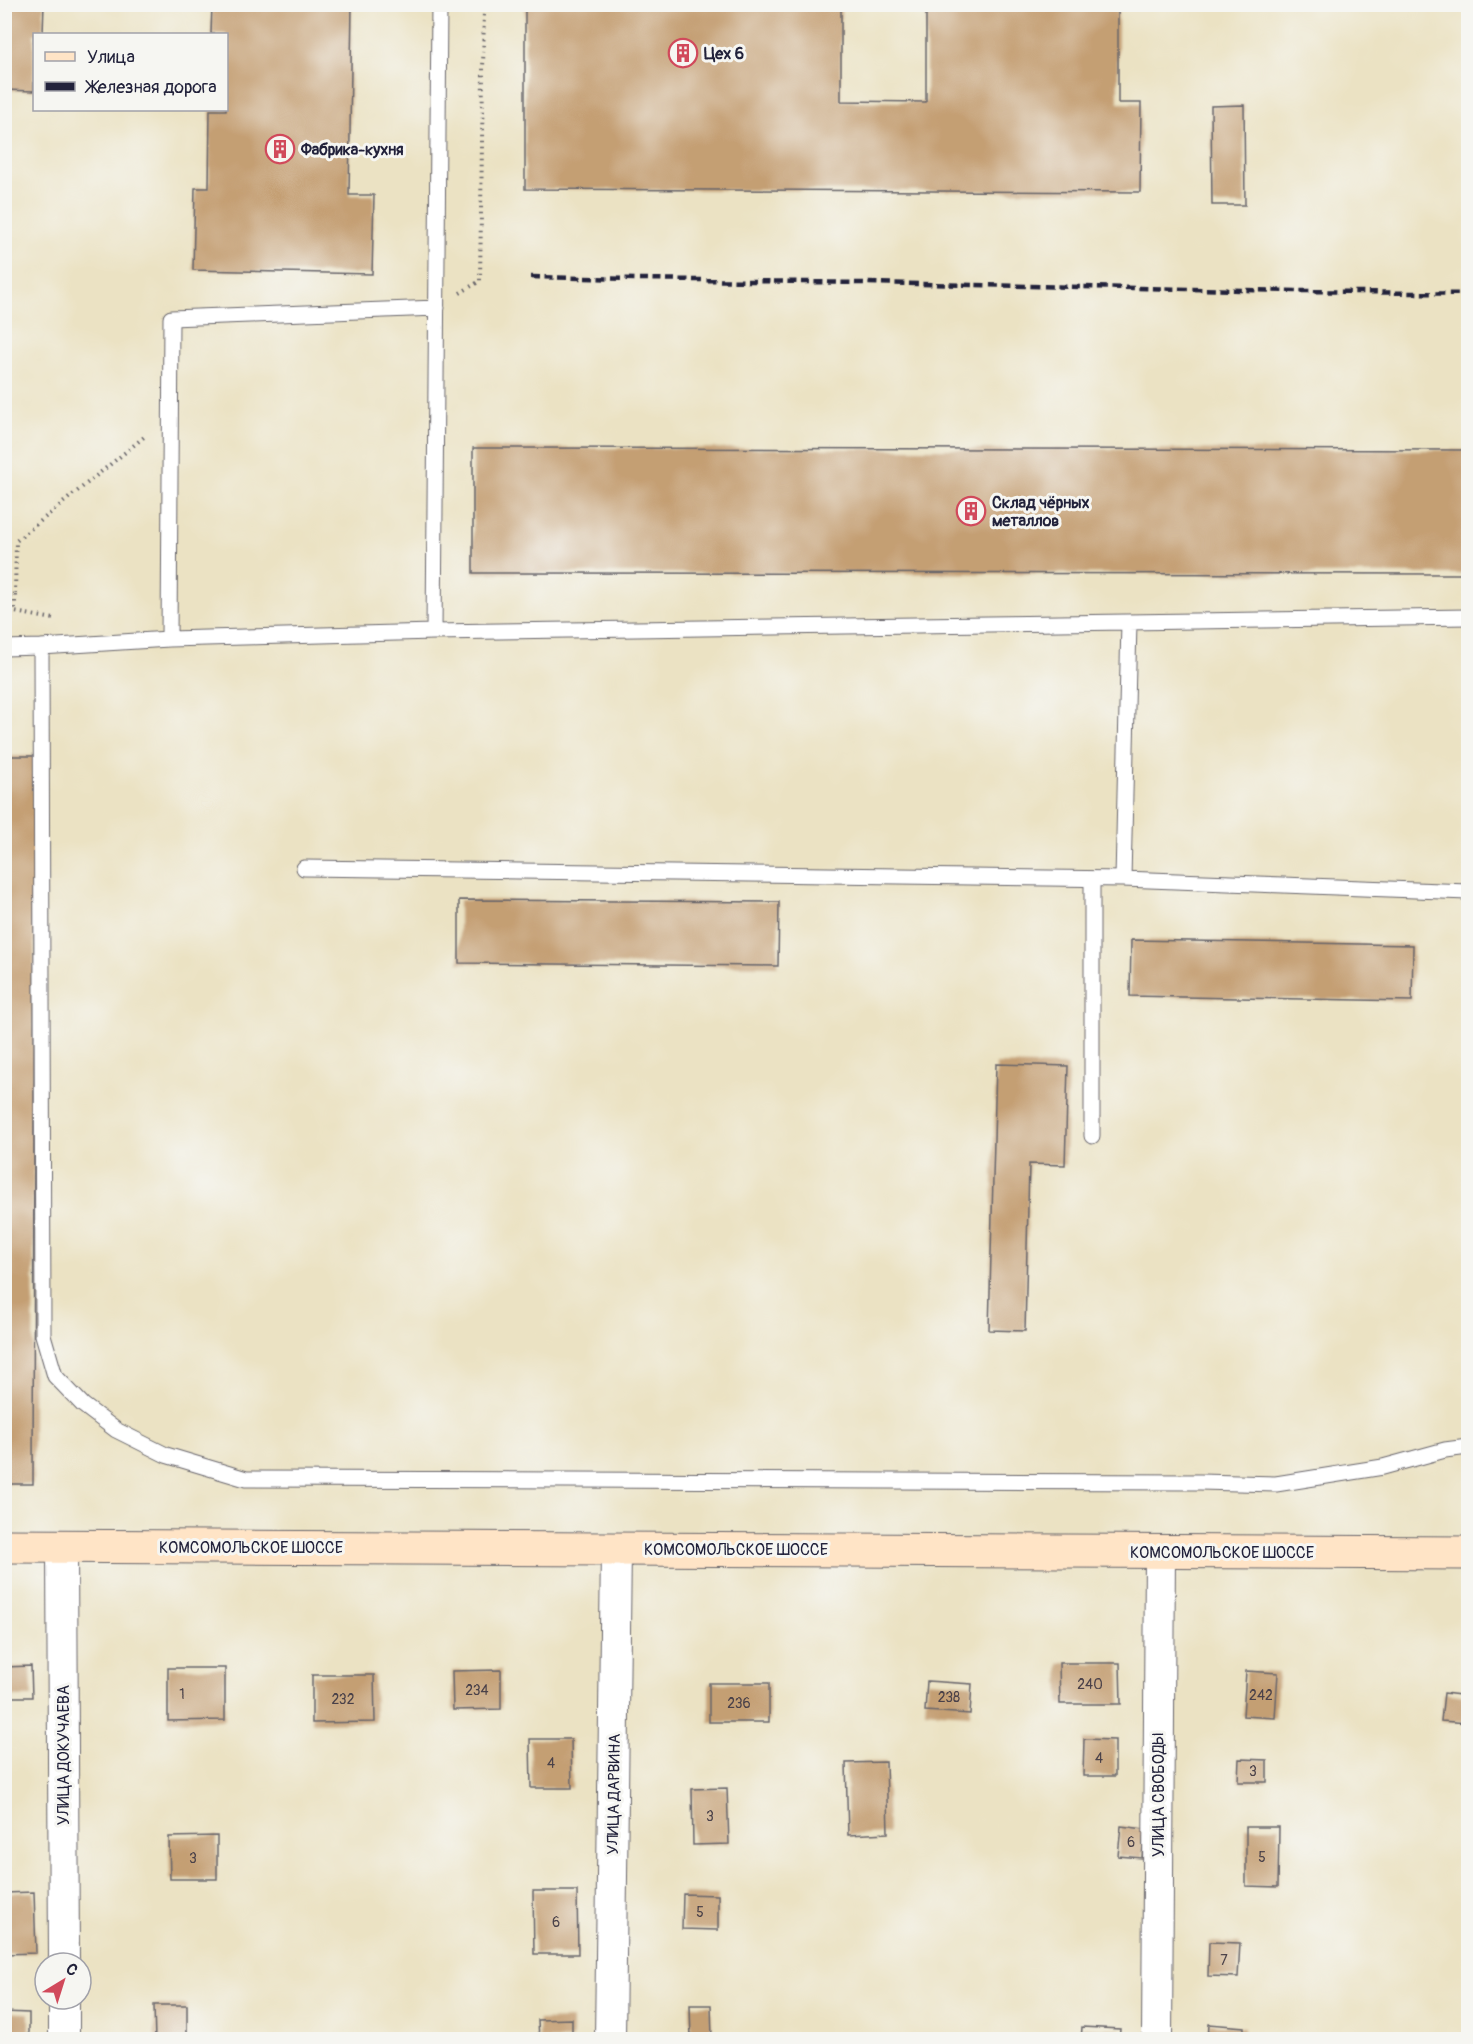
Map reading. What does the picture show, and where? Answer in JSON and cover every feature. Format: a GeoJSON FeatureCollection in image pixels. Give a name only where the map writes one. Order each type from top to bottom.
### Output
{"type":"FeatureCollection","features":[{"type":"Feature","properties":{"kind":"main road","name":"КОМСОМОЛЬСКОЕ ШОССЕ"},"geometry":{"type":"LineString","coordinates":[[4,1546],[1468,1553]]}},
{"type":"Feature","properties":{"kind":"street","name":"УЛИЦА ДОКУЧАЕВА"},"geometry":{"type":"LineString","coordinates":[[62,1546],[64,1951]]}},
{"type":"Feature","properties":{"kind":"street","name":"УЛИЦА ДАРВИНА"},"geometry":{"type":"LineString","coordinates":[[610,2040],[616,1549]]}},
{"type":"Feature","properties":{"kind":"street","name":"УЛИЦА СВОБОДЫ"},"geometry":{"type":"LineString","coordinates":[[1157,2040],[1160,1551]]}},
{"type":"Feature","properties":{"kind":"street"},"geometry":{"type":"LineString","coordinates":[[64,2011],[64,2040]]}},
{"type":"Feature","properties":{"kind":"lane"},"geometry":{"type":"LineString","coordinates":[[434,632],[439,4]]}},
{"type":"Feature","properties":{"kind":"lane"},"geometry":{"type":"LineString","coordinates":[[169,639],[171,318],[436,308]]}},
{"type":"Feature","properties":{"kind":"lane"},"geometry":{"type":"LineString","coordinates":[[4,648],[169,639],[434,632],[1468,617]]}},
{"type":"Feature","properties":{"kind":"lane"},"geometry":{"type":"LineString","coordinates":[[1123,879],[1129,622]]}},
{"type":"Feature","properties":{"kind":"lane"},"geometry":{"type":"LineString","coordinates":[[41,647],[43,1335],[55,1376],[83,1406],[116,1430],[166,1455],[246,1479],[1276,1484],[1383,1467],[1445,1450],[1468,1447]]}},
{"type":"Feature","properties":{"kind":"lane"},"geometry":{"type":"LineString","coordinates":[[304,868],[1123,879],[1468,892]]}},
{"type":"Feature","properties":{"kind":"lane"},"geometry":{"type":"LineString","coordinates":[[1092,879],[1092,1136]]}},
{"type":"Feature","properties":{"kind":"path"},"geometry":{"type":"LineString","coordinates":[[436,308],[480,281],[484,4]]}},
{"type":"Feature","properties":{"kind":"path"},"geometry":{"type":"LineString","coordinates":[[4,595],[15,595],[16,541],[170,416]]}},
{"type":"Feature","properties":{"kind":"building"},"geometry":{"type":"Polygon","coordinates":[[[5,4],[44,4],[43,33],[33,33],[33,91],[5,90],[5,4]]]}},
{"type":"Feature","properties":{"kind":"building","name":"Фабрика-кухня"},"geometry":{"type":"Polygon","coordinates":[[[212,4],[352,4],[349,195],[374,195],[372,274],[193,270],[195,188],[209,188],[210,111],[228,111],[228,33],[211,33],[212,4]]]}},
{"type":"Feature","properties":{"kind":"building","name":"Цех 6"},"geometry":{"type":"Polygon","coordinates":[[[525,4],[841,4],[841,101],[926,102],[926,4],[1118,4],[1118,103],[1141,103],[1140,192],[525,189],[525,4]]]}},
{"type":"Feature","properties":{"kind":"building"},"geometry":{"type":"Polygon","coordinates":[[[1244,105],[1245,205],[1212,205],[1211,106],[1244,105]]]}},
{"type":"Feature","properties":{"kind":"building","name":"Склад чёрных металлов"},"geometry":{"type":"Polygon","coordinates":[[[473,448],[1468,450],[1468,574],[473,573],[473,448]]]}},
{"type":"Feature","properties":{"kind":"building"},"geometry":{"type":"Polygon","coordinates":[[[4,756],[35,756],[33,1484],[4,1484],[4,756]]]}},
{"type":"Feature","properties":{"kind":"building"},"geometry":{"type":"Polygon","coordinates":[[[459,900],[779,902],[778,966],[459,963],[459,900]]]}},
{"type":"Feature","properties":{"kind":"building"},"geometry":{"type":"Polygon","coordinates":[[[1131,940],[1413,945],[1412,1001],[1130,996],[1131,940]]]}},
{"type":"Feature","properties":{"kind":"building"},"geometry":{"type":"Polygon","coordinates":[[[996,1064],[1068,1066],[1065,1165],[1029,1164],[1025,1331],[989,1330],[996,1064]]]}},
{"type":"Feature","properties":{"kind":"building"},"geometry":{"type":"Polygon","coordinates":[[[1059,1663],[1120,1663],[1121,1704],[1060,1704],[1059,1663]]]}},
{"type":"Feature","properties":{"kind":"building"},"geometry":{"type":"Polygon","coordinates":[[[31,1666],[32,1697],[4,1697],[4,1667],[31,1666]]]}},
{"type":"Feature","properties":{"kind":"building"},"geometry":{"type":"Polygon","coordinates":[[[168,1668],[225,1668],[225,1720],[168,1721],[168,1668]]]}},
{"type":"Feature","properties":{"kind":"building"},"geometry":{"type":"Polygon","coordinates":[[[501,1670],[501,1709],[453,1710],[452,1671],[501,1670]]]}},
{"type":"Feature","properties":{"kind":"building"},"geometry":{"type":"Polygon","coordinates":[[[1246,1671],[1278,1673],[1275,1718],[1243,1716],[1246,1671]]]}},
{"type":"Feature","properties":{"kind":"building"},"geometry":{"type":"Polygon","coordinates":[[[312,1675],[374,1675],[375,1722],[312,1723],[312,1675]]]}},
{"type":"Feature","properties":{"kind":"building"},"geometry":{"type":"Polygon","coordinates":[[[927,1681],[972,1684],[970,1714],[925,1711],[927,1681]]]}},
{"type":"Feature","properties":{"kind":"building"},"geometry":{"type":"Polygon","coordinates":[[[709,1683],[769,1683],[769,1722],[709,1722],[709,1683]]]}},
{"type":"Feature","properties":{"kind":"building"},"geometry":{"type":"Polygon","coordinates":[[[1444,1693],[1468,1696],[1468,1723],[1441,1721],[1444,1693]]]}},
{"type":"Feature","properties":{"kind":"building"},"geometry":{"type":"Polygon","coordinates":[[[530,1739],[571,1739],[572,1788],[531,1788],[530,1739]]]}},
{"type":"Feature","properties":{"kind":"building"},"geometry":{"type":"Polygon","coordinates":[[[1084,1739],[1115,1740],[1115,1776],[1083,1776],[1084,1739]]]}},
{"type":"Feature","properties":{"kind":"building"},"geometry":{"type":"Polygon","coordinates":[[[1239,1759],[1267,1760],[1267,1782],[1238,1782],[1239,1759]]]}},
{"type":"Feature","properties":{"kind":"building"},"geometry":{"type":"Polygon","coordinates":[[[886,1762],[888,1833],[848,1835],[846,1763],[886,1762]]]}},
{"type":"Feature","properties":{"kind":"building"},"geometry":{"type":"Polygon","coordinates":[[[727,1788],[729,1844],[693,1845],[692,1789],[727,1788]]]}},
{"type":"Feature","properties":{"kind":"building"},"geometry":{"type":"Polygon","coordinates":[[[1121,1826],[1144,1829],[1142,1858],[1118,1856],[1121,1826]]]}},
{"type":"Feature","properties":{"kind":"building"},"geometry":{"type":"Polygon","coordinates":[[[1246,1827],[1279,1827],[1278,1887],[1246,1886],[1246,1827]]]}},
{"type":"Feature","properties":{"kind":"building"},"geometry":{"type":"Polygon","coordinates":[[[217,1836],[217,1879],[170,1879],[169,1837],[217,1836]]]}},
{"type":"Feature","properties":{"kind":"building"},"geometry":{"type":"Polygon","coordinates":[[[533,1891],[577,1891],[578,1954],[534,1954],[533,1891]]]}},
{"type":"Feature","properties":{"kind":"building"},"geometry":{"type":"Polygon","coordinates":[[[34,1892],[36,1951],[33,1953],[4,1954],[4,1893],[34,1892]]]}},
{"type":"Feature","properties":{"kind":"building"},"geometry":{"type":"Polygon","coordinates":[[[683,1894],[718,1895],[718,1930],[682,1929],[683,1894]]]}},
{"type":"Feature","properties":{"kind":"building"},"geometry":{"type":"Polygon","coordinates":[[[1209,1942],[1240,1943],[1238,1977],[1208,1976],[1209,1942]]]}},
{"type":"Feature","properties":{"kind":"building"},"geometry":{"type":"Polygon","coordinates":[[[154,2005],[187,2005],[187,2040],[155,2040],[154,2005]]]}},
{"type":"Feature","properties":{"kind":"building"},"geometry":{"type":"Polygon","coordinates":[[[690,2005],[711,2005],[712,2040],[691,2040],[690,2005]]]}},
{"type":"Feature","properties":{"kind":"building"},"geometry":{"type":"Polygon","coordinates":[[[4,2012],[29,2013],[29,2040],[4,2040],[4,2012]]]}},
{"type":"Feature","properties":{"kind":"building"},"geometry":{"type":"Polygon","coordinates":[[[572,2019],[572,2040],[539,2040],[538,2020],[572,2019]]]}},
{"type":"Feature","properties":{"kind":"building"},"geometry":{"type":"Polygon","coordinates":[[[1209,2024],[1244,2027],[1244,2040],[1208,2040],[1209,2024]]]}},
{"type":"Feature","properties":{"kind":"building"},"geometry":{"type":"Polygon","coordinates":[[[1082,2027],[1120,2029],[1119,2040],[1081,2040],[1082,2027]]]}},
{"type":"Feature","properties":{"kind":"railway"},"geometry":{"type":"LineString","coordinates":[[531,277],[1468,294]]}},
{"type":"Feature","properties":{"kind":"place","name":"Цех 6"},"geometry":{"type":"Point","coordinates":[683,53]}},
{"type":"Feature","properties":{"kind":"place","name":"Фабрика-кухня"},"geometry":{"type":"Point","coordinates":[280,149]}},
{"type":"Feature","properties":{"kind":"place","name":"Склад чёрных металлов"},"geometry":{"type":"Point","coordinates":[971,511]}}]}
